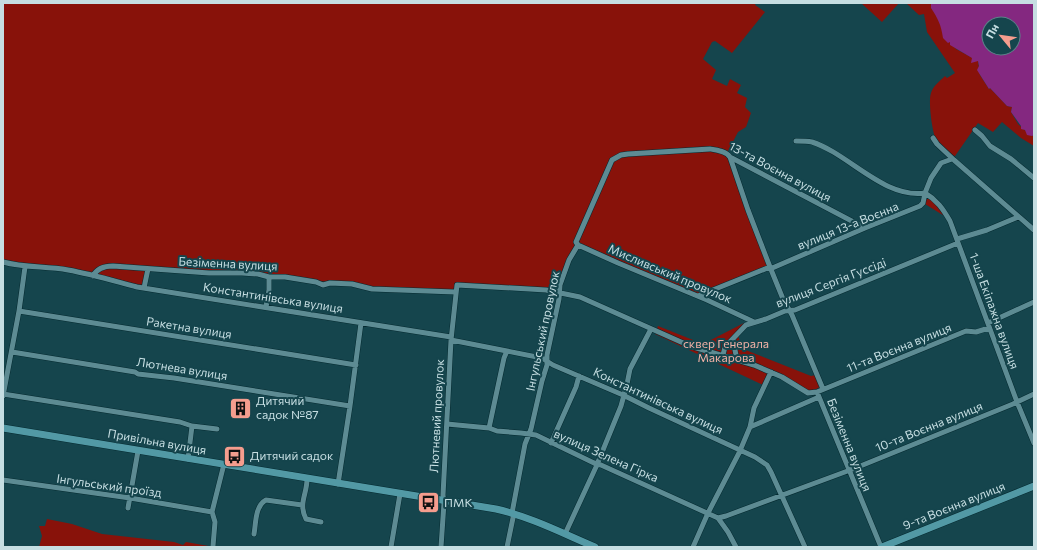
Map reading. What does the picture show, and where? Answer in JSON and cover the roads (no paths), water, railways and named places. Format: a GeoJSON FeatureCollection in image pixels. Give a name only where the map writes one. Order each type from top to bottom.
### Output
{"type":"FeatureCollection","features":[{"type":"Feature","properties":{"kind":"street"},"geometry":{"type":"LineString","coordinates":[[975,130],[990,146],[1011,159],[1034,178]]}},
{"type":"Feature","properties":{"kind":"street"},"geometry":{"type":"LineString","coordinates":[[933,138],[952,159],[1034,230]]}},
{"type":"Feature","properties":{"kind":"street"},"geometry":{"type":"LineString","coordinates":[[796,141],[811,142],[833,152],[888,187],[916,194],[925,193]]}},
{"type":"Feature","properties":{"kind":"street","name":"13-та Воєнна вулиця"},"geometry":{"type":"LineString","coordinates":[[612,160],[620,155],[628,154],[710,149],[727,153],[730,157],[865,228]]}},
{"type":"Feature","properties":{"kind":"street"},"geometry":{"type":"LineString","coordinates":[[730,157],[770,268],[790,311],[823,390]]}},
{"type":"Feature","properties":{"kind":"street","name":"вулиця 13-а Воєнна"},"geometry":{"type":"LineString","coordinates":[[698,296],[920,206],[923,204],[925,193],[931,178],[941,164],[952,159]]}},
{"type":"Feature","properties":{"kind":"street","name":"Інгульський провулок"},"geometry":{"type":"LineString","coordinates":[[507,547],[525,444],[529,435],[547,365],[546,360],[560,294],[560,285],[569,260],[578,245],[576,242],[612,160]]}},
{"type":"Feature","properties":{"kind":"street","name":"1-ша Екіпажна вулиця"},"geometry":{"type":"LineString","coordinates":[[925,193],[934,198],[950,221],[1017,402],[1034,443]]}},
{"type":"Feature","properties":{"kind":"street","name":"вулиця Сергія Гуссіді"},"geometry":{"type":"LineString","coordinates":[[723,355],[725,347],[746,325],[790,311],[1018,217]]}},
{"type":"Feature","properties":{"kind":"street","name":"Мисливський провулок"},"geometry":{"type":"LineString","coordinates":[[578,245],[698,296],[754,322]]}},
{"type":"Feature","properties":{"kind":"street"},"geometry":{"type":"LineString","coordinates":[[3,262],[25,267],[59,269],[93,276]]}},
{"type":"Feature","properties":{"kind":"street","name":"Безіменна вулиця"},"geometry":{"type":"LineString","coordinates":[[93,276],[98,269],[106,266],[209,273],[242,273],[269,277],[285,277],[316,282],[323,285],[352,284],[372,289],[455,292]]}},
{"type":"Feature","properties":{"kind":"street"},"geometry":{"type":"LineString","coordinates":[[25,267],[12,352],[3,395],[217,429]]}},
{"type":"Feature","properties":{"kind":"street"},"geometry":{"type":"LineString","coordinates":[[144,288],[148,269]]}},
{"type":"Feature","properties":{"kind":"street","name":"Константинівська вулиця"},"geometry":{"type":"LineString","coordinates":[[93,276],[144,288],[451,338],[546,360],[553,365],[623,395],[755,457],[767,465],[805,547]]}},
{"type":"Feature","properties":{"kind":"street"},"geometry":{"type":"LineString","coordinates":[[266,307],[269,290],[269,277]]}},
{"type":"Feature","properties":{"kind":"street","name":"Безіменна вулиця"},"geometry":{"type":"LineString","coordinates":[[456,285],[546,290],[580,297],[690,346],[723,355],[771,372],[808,393],[818,395],[882,547]]}},
{"type":"Feature","properties":{"kind":"street","name":"Лютневий провулок"},"geometry":{"type":"LineString","coordinates":[[441,547],[451,338],[456,285]]}},
{"type":"Feature","properties":{"kind":"street"},"geometry":{"type":"LineString","coordinates":[[988,323],[1034,302]]}},
{"type":"Feature","properties":{"kind":"street","name":"Ракетна вулиця"},"geometry":{"type":"LineString","coordinates":[[19,311],[356,365]]}},
{"type":"Feature","properties":{"kind":"street"},"geometry":{"type":"LineString","coordinates":[[338,484],[361,323]]}},
{"type":"Feature","properties":{"kind":"street","name":"11-та Воєнна вулиця"},"geometry":{"type":"LineString","coordinates":[[750,427],[818,395],[823,390],[966,331],[976,332],[990,328]]}},
{"type":"Feature","properties":{"kind":"street"},"geometry":{"type":"LineString","coordinates":[[565,534],[597,464],[621,406],[623,395],[628,384],[630,369],[651,329]]}},
{"type":"Feature","properties":{"kind":"street"},"geometry":{"type":"LineString","coordinates":[[733,340],[737,360]]}},
{"type":"Feature","properties":{"kind":"street"},"geometry":{"type":"LineString","coordinates":[[489,428],[504,358],[507,351]]}},
{"type":"Feature","properties":{"kind":"street","name":"Лютнева вулиця"},"geometry":{"type":"LineString","coordinates":[[12,352],[135,372],[138,374],[174,378],[350,406]]}},
{"type":"Feature","properties":{"kind":"street"},"geometry":{"type":"LineString","coordinates":[[693,547],[708,513],[740,450],[750,427],[754,408],[771,372]]}},
{"type":"Feature","properties":{"kind":"street"},"geometry":{"type":"LineString","coordinates":[[552,442],[576,387],[579,376]]}},
{"type":"Feature","properties":{"kind":"street","name":"10-та Воєнна вулиця"},"geometry":{"type":"LineString","coordinates":[[718,518],[849,470],[1034,394]]}},
{"type":"Feature","properties":{"kind":"street","name":"вулиця Зелена Гірка"},"geometry":{"type":"LineString","coordinates":[[447,424],[489,428],[497,431],[517,432],[536,436],[552,442],[597,464],[718,518],[736,547]]}},
{"type":"Feature","properties":{"kind":"street"},"geometry":{"type":"LineString","coordinates":[[188,459],[192,426]]}},
{"type":"Feature","properties":{"kind":"street","name":"Привільна вулиця"},"geometry":{"type":"LineString","coordinates":[[3,428],[307,479],[444,500],[513,513],[595,547]]}},
{"type":"Feature","properties":{"kind":"street"},"geometry":{"type":"LineString","coordinates":[[128,508],[138,451]]}},
{"type":"Feature","properties":{"kind":"street"},"geometry":{"type":"LineString","coordinates":[[213,546],[215,522],[212,512],[224,464]]}},
{"type":"Feature","properties":{"kind":"street"},"geometry":{"type":"LineString","coordinates":[[307,479],[307,487],[302,505],[303,513],[306,518],[321,522]]}},
{"type":"Feature","properties":{"kind":"street","name":"Інгульський проїзд"},"geometry":{"type":"LineString","coordinates":[[3,480],[130,498],[212,512]]}},
{"type":"Feature","properties":{"kind":"street","name":"9-та Воєнна вулиця"},"geometry":{"type":"LineString","coordinates":[[882,547],[1034,486]]}},
{"type":"Feature","properties":{"kind":"street"},"geometry":{"type":"LineString","coordinates":[[391,547],[400,494]]}},
{"type":"Feature","properties":{"kind":"street"},"geometry":{"type":"LineString","coordinates":[[254,534],[259,507],[262,502],[266,500],[302,505]]}},
{"type":"Feature","properties":{"kind":"place","name":"Дитячий садок №87"},"geometry":{"type":"Point","coordinates":[241,408]}},
{"type":"Feature","properties":{"kind":"place","name":"Дитячий садок"},"geometry":{"type":"Point","coordinates":[235,456]}},
{"type":"Feature","properties":{"kind":"place","name":"ПМК"},"geometry":{"type":"Point","coordinates":[429,503]}},
{"type":"Feature","properties":{"kind":"park label","name":"сквер Генерала Макарова"},"geometry":{"type":"Point","coordinates":[726,351]}}]}
